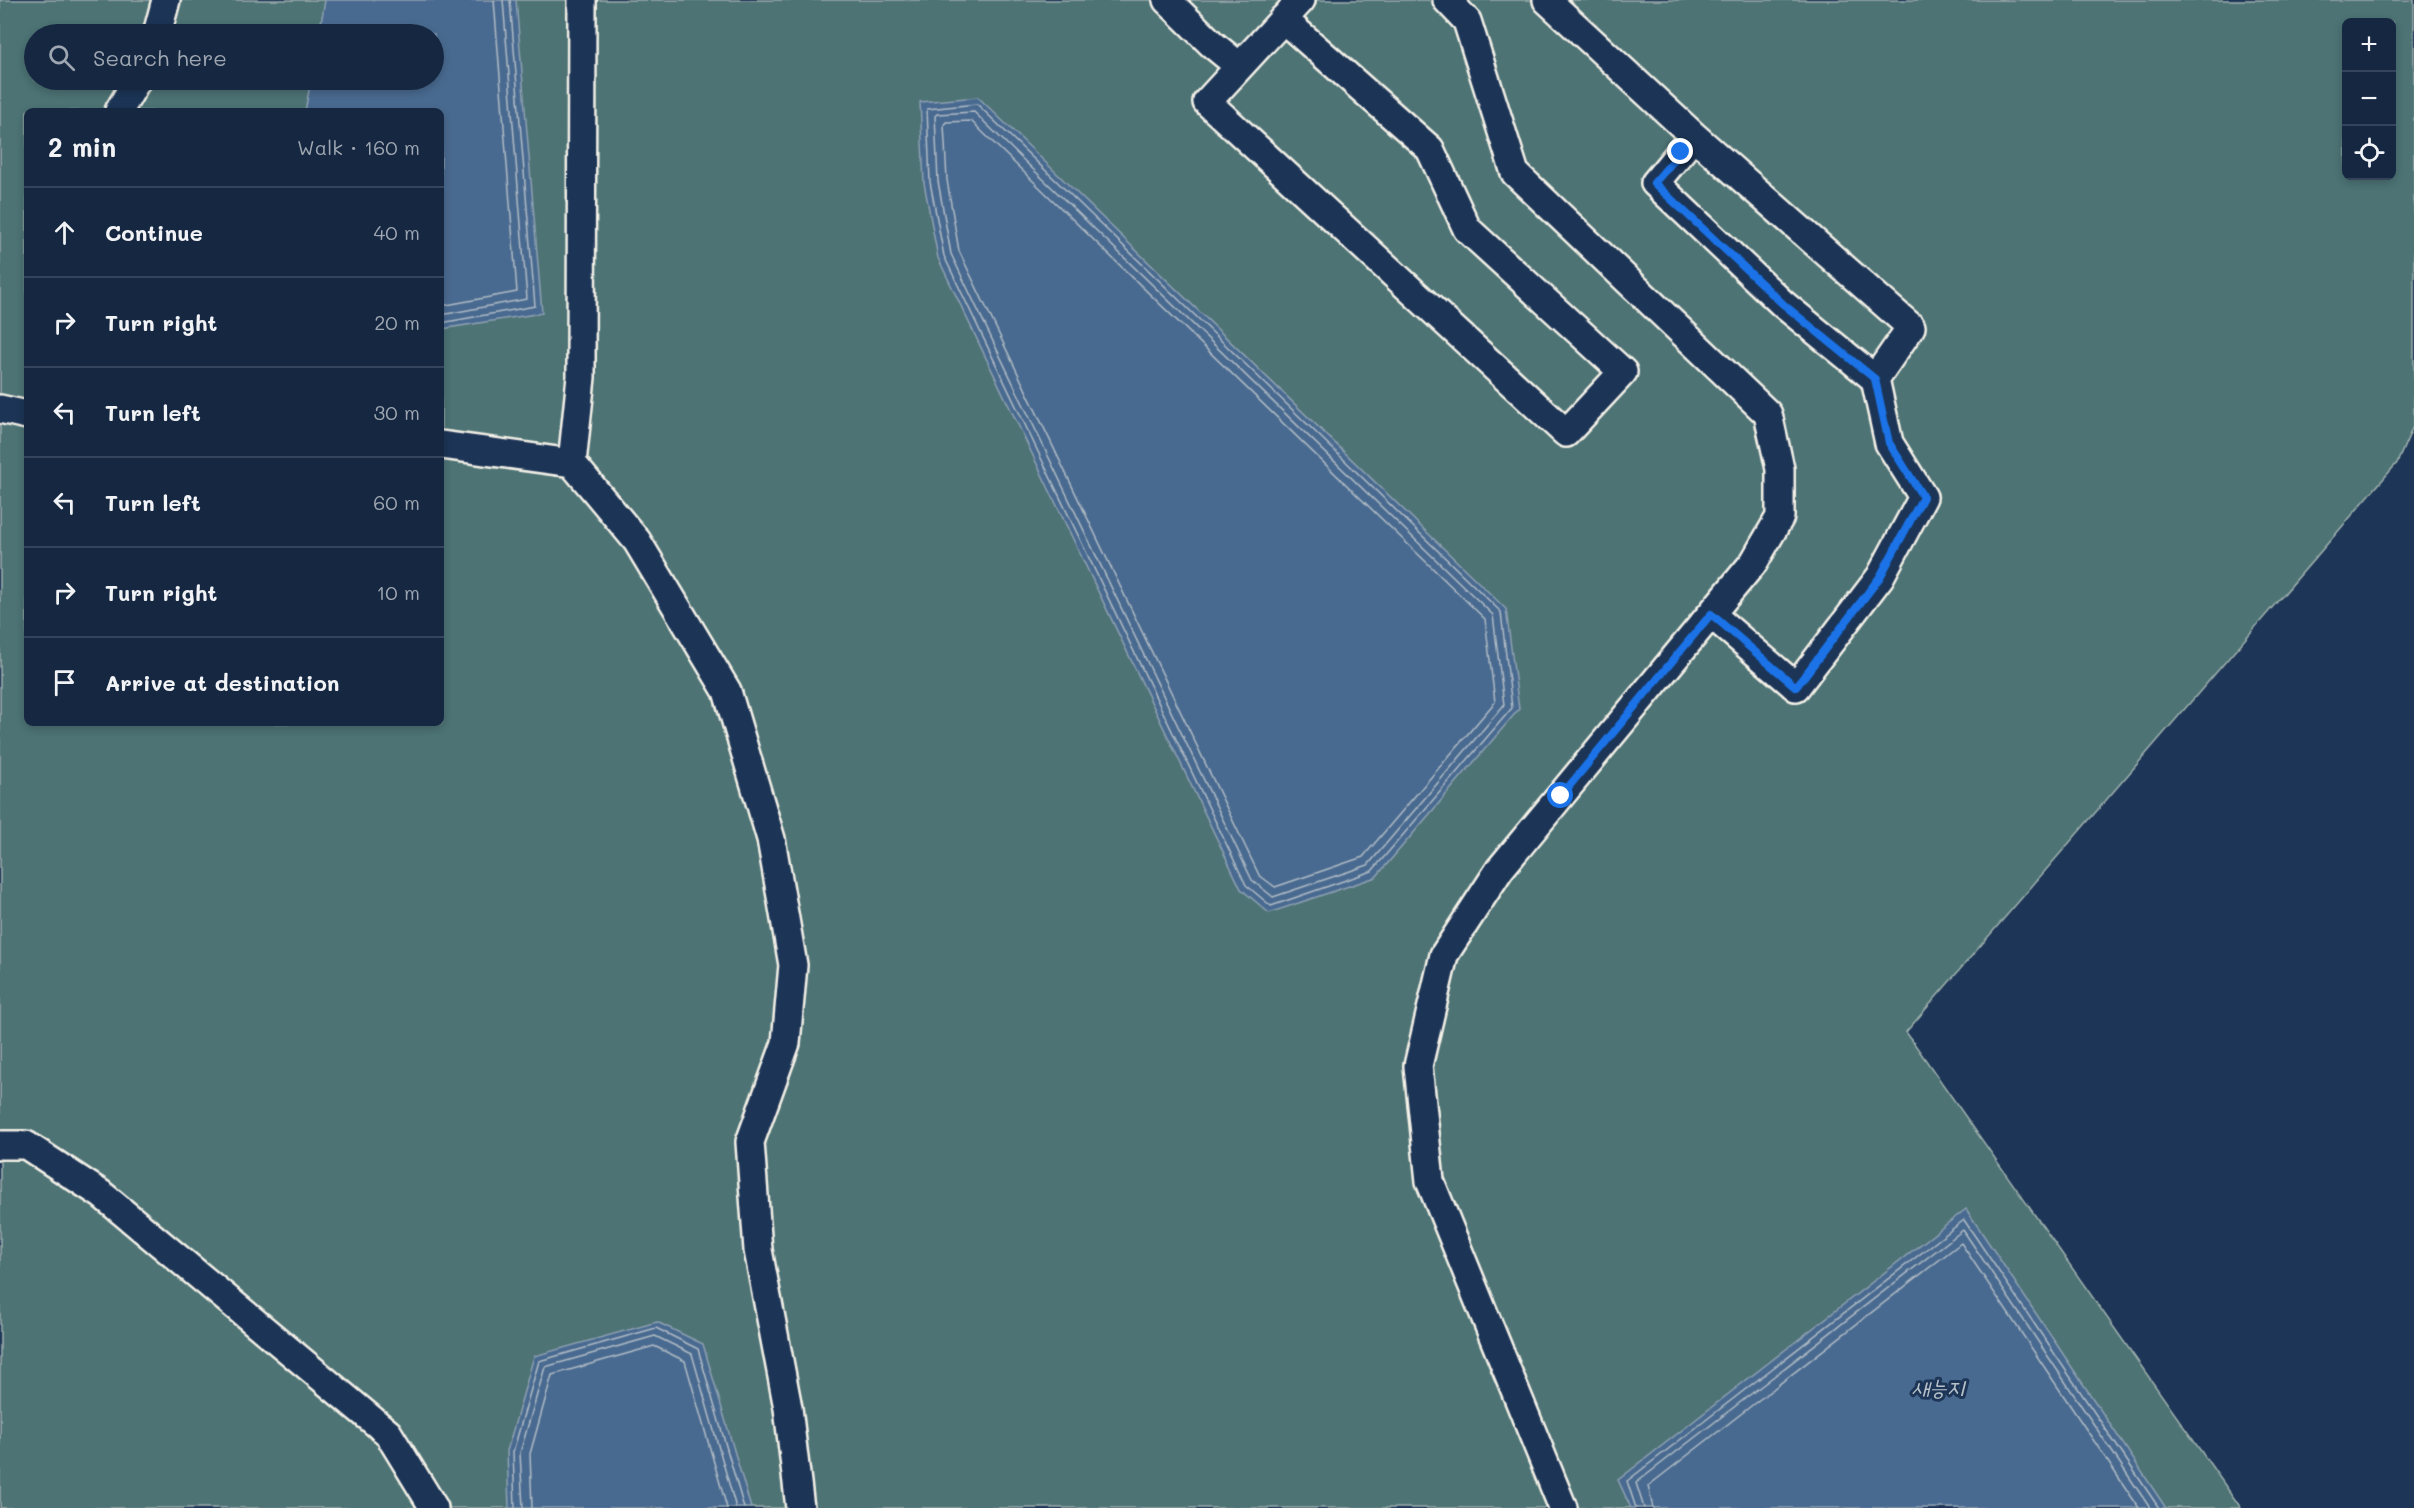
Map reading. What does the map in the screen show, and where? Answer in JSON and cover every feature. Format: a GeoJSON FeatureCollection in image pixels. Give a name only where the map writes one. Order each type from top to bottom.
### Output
{"type":"FeatureCollection","features":[{"type":"Feature","properties":{"kind":"lane"},"geometry":{"type":"LineString","coordinates":[[160,24],[166,0]]}},
{"type":"Feature","properties":{"kind":"lane"},"geometry":{"type":"LineString","coordinates":[[572,462],[580,377],[582,0]]}},
{"type":"Feature","properties":{"kind":"lane"},"geometry":{"type":"LineString","coordinates":[[1167,0],[1212,44],[1239,66]]}},
{"type":"Feature","properties":{"kind":"lane"},"geometry":{"type":"LineString","coordinates":[[1447,0],[1467,21],[1515,173],[1768,414],[1780,469],[1780,518],[1754,562],[1500,869],[1444,955],[1418,1066],[1430,1181],[1563,1508]]}},
{"type":"Feature","properties":{"kind":"lane"},"geometry":{"type":"LineString","coordinates":[[1548,0],[1694,136],[1911,327],[1875,379]]}},
{"type":"Feature","properties":{"kind":"lane"},"geometry":{"type":"LineString","coordinates":[[1292,10],[1430,149],[1467,229],[1623,372],[1566,433],[1207,102],[1292,10]]}},
{"type":"Feature","properties":{"kind":"lane"},"geometry":{"type":"LineString","coordinates":[[121,108],[132,90]]}},
{"type":"Feature","properties":{"kind":"lane"},"geometry":{"type":"LineString","coordinates":[[1694,136],[1654,183],[1783,304],[1875,379],[1889,443],[1923,497],[1880,577],[1796,687],[1711,614]]}},
{"type":"Feature","properties":{"kind":"lane"},"geometry":{"type":"LineString","coordinates":[[0,409],[24,415]]}},
{"type":"Feature","properties":{"kind":"lane"},"geometry":{"type":"LineString","coordinates":[[444,445],[572,462],[637,541],[728,691],[771,839],[793,965],[786,1043],[750,1142],[758,1250],[788,1408],[800,1508]]}},
{"type":"Feature","properties":{"kind":"lane"},"geometry":{"type":"LineString","coordinates":[[0,1145],[26,1145],[101,1194],[388,1433],[434,1508]]}},
{"type":"Feature","properties":{"kind":"green space"},"geometry":{"type":"Polygon","coordinates":[[[0,0],[2414,0],[2414,424],[2397,463],[1906,1032],[2241,1508],[0,1508],[0,0]]]}},
{"type":"Feature","properties":{"kind":"water"},"geometry":{"type":"Polygon","coordinates":[[[325,0],[516,0],[542,313],[444,329],[444,108],[306,108],[309,90],[444,90],[444,24],[321,24],[325,0]]]}},
{"type":"Feature","properties":{"kind":"water"},"geometry":{"type":"Polygon","coordinates":[[[978,97],[1506,609],[1519,709],[1376,877],[1269,913],[1241,889],[938,258],[924,183],[920,102],[978,97]]]}},
{"type":"Feature","properties":{"kind":"water","name":"새능지"},"geometry":{"type":"Polygon","coordinates":[[[1966,1209],[2166,1508],[1631,1508],[1618,1480],[1966,1209]]]}},
{"type":"Feature","properties":{"kind":"water"},"geometry":{"type":"Polygon","coordinates":[[[657,1322],[703,1344],[751,1508],[509,1508],[507,1451],[534,1356],[657,1322]]]}},
{"type":"Feature","properties":{"kind":"route"},"geometry":{"type":"LineString","coordinates":[[1561,796],[1711,614],[1796,687],[1880,577],[1923,497],[1889,443],[1875,379],[1783,304],[1654,183],[1681,152]]}}]}
